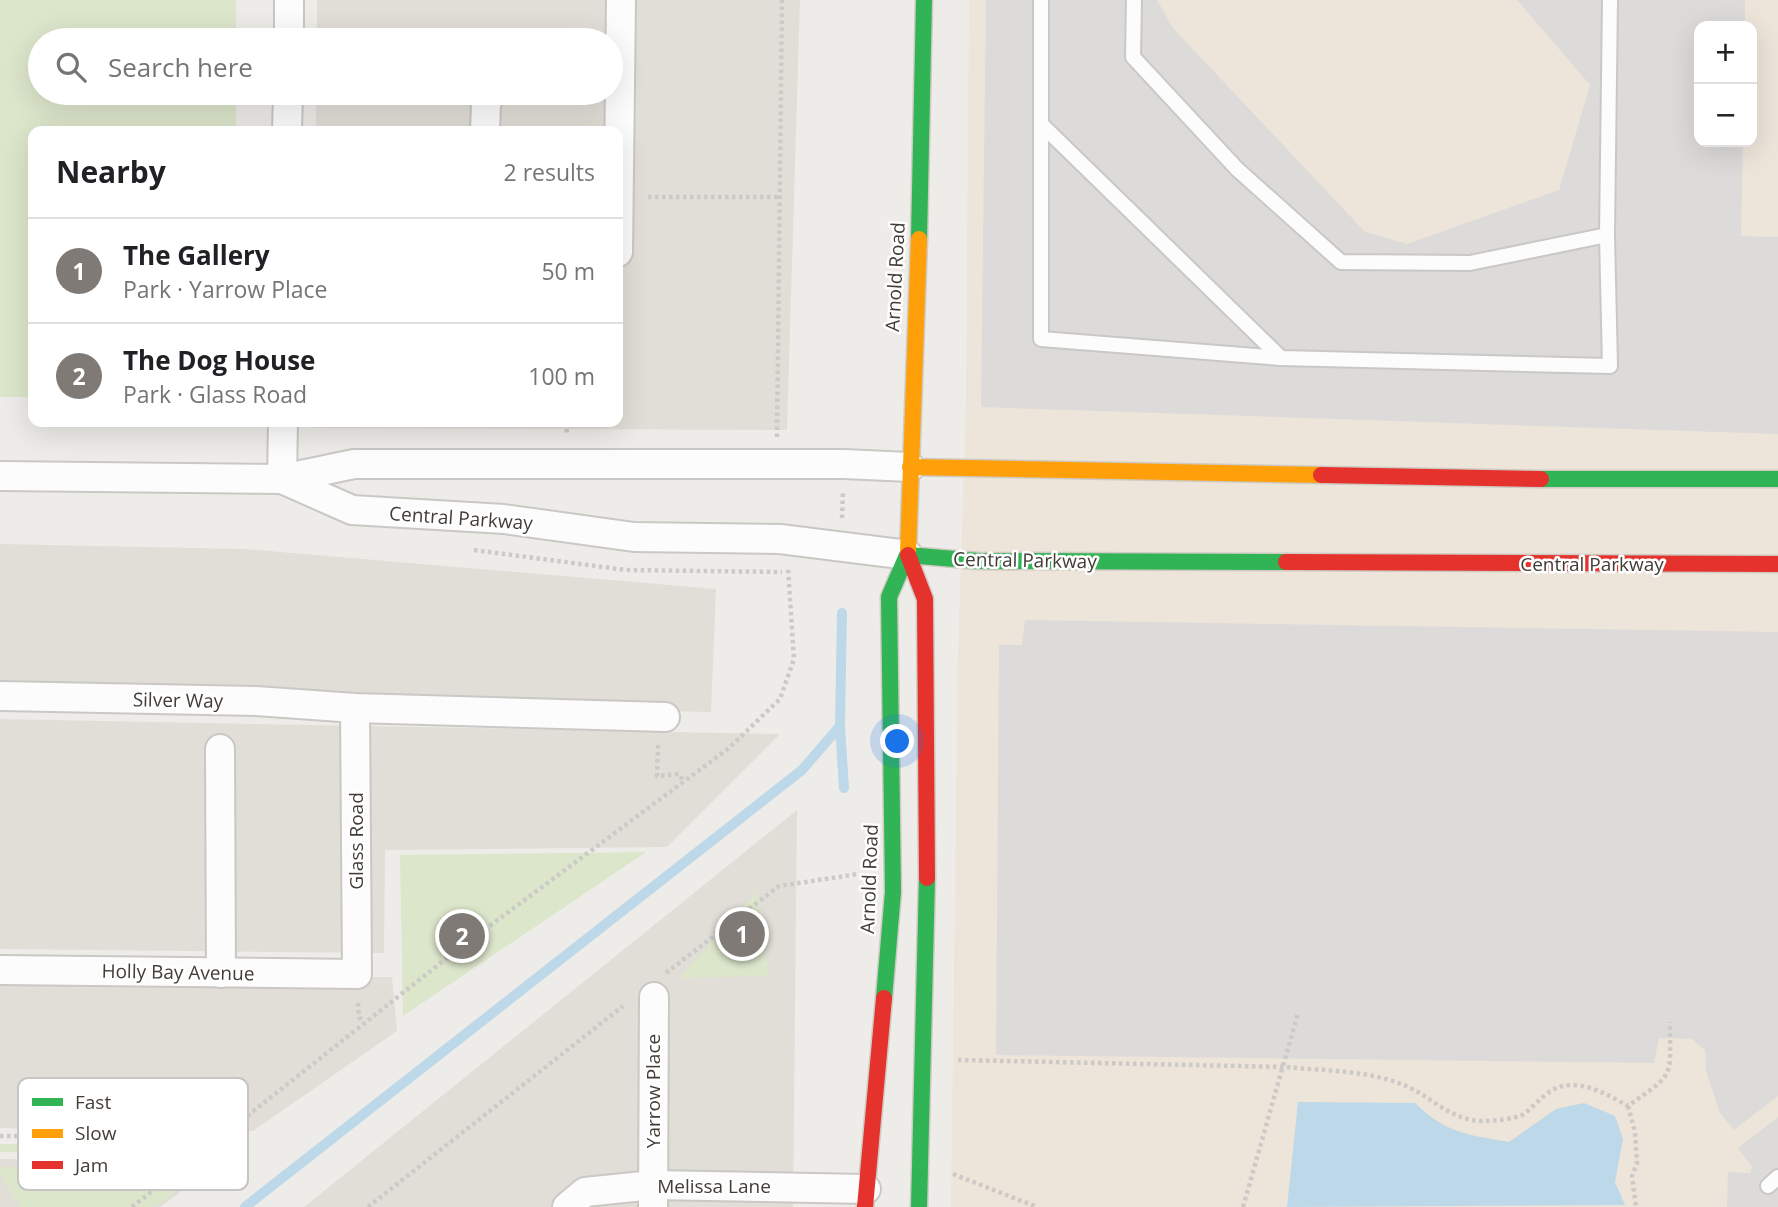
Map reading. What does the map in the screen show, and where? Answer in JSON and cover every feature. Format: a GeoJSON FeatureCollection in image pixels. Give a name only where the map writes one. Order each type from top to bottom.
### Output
{"type":"FeatureCollection","features":[{"type":"Feature","properties":{"kind":"street"},"geometry":{"type":"LineString","coordinates":[[289,0],[289,28]]}},
{"type":"Feature","properties":{"kind":"street"},"geometry":{"type":"LineString","coordinates":[[619,28],[621,0]]}},
{"type":"Feature","properties":{"kind":"street","name":"Arnold Road"},"geometry":{"type":"LineString","coordinates":[[919,1207],[927,883],[925,599],[908,555],[923,124],[924,0]]}},
{"type":"Feature","properties":{"kind":"street"},"geometry":{"type":"LineString","coordinates":[[287,126],[288,105]]}},
{"type":"Feature","properties":{"kind":"street"},"geometry":{"type":"LineString","coordinates":[[485,126],[486,105]]}},
{"type":"Feature","properties":{"kind":"street"},"geometry":{"type":"LineString","coordinates":[[617,105],[618,126]]}},
{"type":"Feature","properties":{"kind":"street"},"geometry":{"type":"LineString","coordinates":[[282,479],[283,427]]}},
{"type":"Feature","properties":{"kind":"street","name":"Central Parkway"},"geometry":{"type":"LineString","coordinates":[[0,476],[282,479],[354,464],[844,464],[1581,480],[1778,479]]}},
{"type":"Feature","properties":{"kind":"street","name":"Central Parkway"},"geometry":{"type":"LineString","coordinates":[[282,479],[352,510],[504,519],[634,537],[787,540],[978,561],[1778,564]]}},
{"type":"Feature","properties":{"kind":"street","name":"Arnold Road"},"geometry":{"type":"LineString","coordinates":[[865,1198],[893,872],[889,597],[908,555]]}},
{"type":"Feature","properties":{"kind":"street","name":"Silver Way"},"geometry":{"type":"LineString","coordinates":[[0,696],[256,701],[355,708],[662,716]]}},
{"type":"Feature","properties":{"kind":"street","name":"Glass Road"},"geometry":{"type":"LineString","coordinates":[[355,708],[357,974]]}},
{"type":"Feature","properties":{"kind":"street"},"geometry":{"type":"LineString","coordinates":[[220,749],[221,973]]}},
{"type":"Feature","properties":{"kind":"street","name":"Holly Bay Avenue"},"geometry":{"type":"LineString","coordinates":[[0,970],[357,974]]}},
{"type":"Feature","properties":{"kind":"street","name":"Yarrow Place"},"geometry":{"type":"LineString","coordinates":[[648,992],[653,1196]]}},
{"type":"Feature","properties":{"kind":"street","name":"Melissa Lane"},"geometry":{"type":"LineString","coordinates":[[567,1207],[585,1192],[653,1196],[865,1198]]}},
{"type":"Feature","properties":{"kind":"lane"},"geometry":{"type":"LineString","coordinates":[[1041,0],[1041,339],[1281,358],[1610,366],[1607,235],[1610,0]]}},
{"type":"Feature","properties":{"kind":"lane"},"geometry":{"type":"LineString","coordinates":[[1134,0],[1133,57],[1237,169],[1341,262],[1470,263],[1607,235]]}},
{"type":"Feature","properties":{"kind":"lane"},"geometry":{"type":"LineString","coordinates":[[1041,124],[1281,358]]}},
{"type":"Feature","properties":{"kind":"path"},"geometry":{"type":"LineString","coordinates":[[777,443],[782,0]]}},
{"type":"Feature","properties":{"kind":"path"},"geometry":{"type":"LineString","coordinates":[[623,198],[780,197]]}},
{"type":"Feature","properties":{"kind":"path"},"geometry":{"type":"LineString","coordinates":[[566,427],[567,435]]}},
{"type":"Feature","properties":{"kind":"path"},"geometry":{"type":"LineString","coordinates":[[841,547],[844,464]]}},
{"type":"Feature","properties":{"kind":"path"},"geometry":{"type":"LineString","coordinates":[[248,1116],[452,954],[729,748],[780,699],[794,659],[787,540]]}},
{"type":"Feature","properties":{"kind":"path"},"geometry":{"type":"LineString","coordinates":[[662,716],[657,776],[679,774],[684,782]]}},
{"type":"Feature","properties":{"kind":"path"},"geometry":{"type":"LineString","coordinates":[[368,1207],[648,992],[779,886],[829,877],[893,872]]}},
{"type":"Feature","properties":{"kind":"path"},"geometry":{"type":"LineString","coordinates":[[1244,1207],[1298,1013]]}},
{"type":"Feature","properties":{"kind":"path"},"geometry":{"type":"LineString","coordinates":[[1628,1106],[1664,1081],[1672,1059],[1670,1022]]}},
{"type":"Feature","properties":{"kind":"path"},"geometry":{"type":"LineString","coordinates":[[922,1059],[1285,1067],[1383,1079],[1408,1086],[1444,1111],[1481,1121],[1522,1116],[1545,1095],[1563,1086],[1587,1087],[1628,1106]]}},
{"type":"Feature","properties":{"kind":"path"},"geometry":{"type":"LineString","coordinates":[[1628,1106],[1635,1132],[1637,1163],[1632,1176],[1636,1207]]}},
{"type":"Feature","properties":{"kind":"path"},"geometry":{"type":"LineString","coordinates":[[0,1136],[18,1136]]}},
{"type":"Feature","properties":{"kind":"path"},"geometry":{"type":"LineString","coordinates":[[920,1161],[1037,1207]]}},
{"type":"Feature","properties":{"kind":"path"},"geometry":{"type":"LineString","coordinates":[[132,1207],[154,1190]]}},
{"type":"Feature","properties":{"kind":"shaded area"},"geometry":{"type":"Polygon","coordinates":[[[317,0],[800,0],[787,430],[313,428],[623,427],[623,126],[316,126],[316,105],[623,105],[623,28],[317,28],[317,0]]]}},
{"type":"Feature","properties":{"kind":"shaded area"},"geometry":{"type":"Polygon","coordinates":[[[969,0],[1778,0],[1778,1207],[951,1207],[958,653],[966,405],[969,0]]]}},
{"type":"Feature","properties":{"kind":"shaded area"},"geometry":{"type":"Polygon","coordinates":[[[986,0],[1157,0],[1173,28],[1365,232],[1407,244],[1559,190],[1590,85],[1517,0],[1745,0],[1745,21],[1694,21],[1694,147],[1743,147],[1741,236],[1778,237],[1778,434],[981,407],[986,0]]]}},
{"type":"Feature","properties":{"kind":"shaded area"},"geometry":{"type":"Polygon","coordinates":[[[0,544],[244,549],[716,589],[711,712],[0,696],[0,544]]]}},
{"type":"Feature","properties":{"kind":"shaded area"},"geometry":{"type":"Polygon","coordinates":[[[1025,620],[1778,632],[1778,1096],[1734,1130],[1720,1113],[1706,1071],[1705,1050],[1692,1039],[1659,1038],[1654,1063],[996,1055],[999,645],[1022,645],[1025,620]]]}},
{"type":"Feature","properties":{"kind":"shaded area"},"geometry":{"type":"Polygon","coordinates":[[[0,719],[780,734],[667,847],[385,850],[384,953],[0,949],[0,719]]]}},
{"type":"Feature","properties":{"kind":"shaded area"},"geometry":{"type":"Polygon","coordinates":[[[797,810],[793,1207],[304,1207],[797,810]]]}},
{"type":"Feature","properties":{"kind":"shaded area"},"geometry":{"type":"Polygon","coordinates":[[[0,976],[392,977],[397,1031],[253,1131],[248,1131],[248,1078],[18,1078],[18,1128],[0,1128],[0,976]]]}},
{"type":"Feature","properties":{"kind":"shaded area"},"geometry":{"type":"Polygon","coordinates":[[[1778,1117],[1778,1207],[1727,1207],[1728,1172],[1750,1173],[1752,1167],[1738,1148],[1778,1117]]]}},
{"type":"Feature","properties":{"kind":"shaded area"},"geometry":{"type":"Polygon","coordinates":[[[0,1159],[18,1159],[18,1190],[183,1190],[160,1207],[0,1207],[0,1159]]]}},
{"type":"Feature","properties":{"kind":"green space"},"geometry":{"type":"Polygon","coordinates":[[[0,0],[236,0],[236,28],[28,28],[28,105],[236,105],[236,126],[28,126],[28,397],[0,397],[0,0]]]}},
{"type":"Feature","properties":{"kind":"green space"},"geometry":{"type":"Polygon","coordinates":[[[646,852],[403,1016],[400,855],[646,852]]]}},
{"type":"Feature","properties":{"kind":"green space"},"geometry":{"type":"Polygon","coordinates":[[[758,891],[769,976],[679,978],[758,891]]]}},
{"type":"Feature","properties":{"kind":"green space"},"geometry":{"type":"Polygon","coordinates":[[[0,1144],[18,1144],[18,1152],[0,1152],[0,1144]]]}},
{"type":"Feature","properties":{"kind":"green space"},"geometry":{"type":"Polygon","coordinates":[[[0,1167],[18,1167],[18,1190],[177,1190],[155,1207],[20,1207],[0,1176],[0,1167]]]}},
{"type":"Feature","properties":{"kind":"water"},"geometry":{"type":"Polygon","coordinates":[[[1298,1102],[1415,1103],[1447,1127],[1509,1142],[1556,1109],[1584,1103],[1615,1116],[1623,1139],[1615,1182],[1625,1205],[1287,1207],[1298,1102]]]}},
{"type":"Feature","properties":{"kind":"waterway"},"geometry":{"type":"LineString","coordinates":[[245,1207],[802,770],[840,726],[842,613]]}},
{"type":"Feature","properties":{"kind":"waterway"},"geometry":{"type":"LineString","coordinates":[[840,726],[844,788]]}},
{"type":"Feature","properties":{"kind":"traffic: fast"},"geometry":{"type":"LineString","coordinates":[[919,239],[924,0]]}},
{"type":"Feature","properties":{"kind":"traffic: fast"},"geometry":{"type":"LineString","coordinates":[[1541,479],[1778,479]]}},
{"type":"Feature","properties":{"kind":"traffic: fast"},"geometry":{"type":"LineString","coordinates":[[884,998],[893,892],[889,597],[908,553]]}},
{"type":"Feature","properties":{"kind":"traffic: fast"},"geometry":{"type":"LineString","coordinates":[[908,555],[978,561],[1286,562]]}},
{"type":"Feature","properties":{"kind":"traffic: fast"},"geometry":{"type":"LineString","coordinates":[[919,1207],[927,878]]}},
{"type":"Feature","properties":{"kind":"traffic: slow"},"geometry":{"type":"LineString","coordinates":[[908,553],[919,239]]}},
{"type":"Feature","properties":{"kind":"traffic: slow"},"geometry":{"type":"LineString","coordinates":[[910,467],[1321,475]]}},
{"type":"Feature","properties":{"kind":"traffic: jam"},"geometry":{"type":"LineString","coordinates":[[1321,475],[1541,479]]}},
{"type":"Feature","properties":{"kind":"traffic: jam"},"geometry":{"type":"LineString","coordinates":[[908,555],[925,599],[927,878]]}},
{"type":"Feature","properties":{"kind":"traffic: jam"},"geometry":{"type":"LineString","coordinates":[[1286,562],[1778,564]]}},
{"type":"Feature","properties":{"kind":"traffic: jam"},"geometry":{"type":"LineString","coordinates":[[865,1207],[884,998]]}},
{"type":"Feature","properties":{"kind":"place","name":"The Gallery"},"geometry":{"type":"Point","coordinates":[742,934]}},
{"type":"Feature","properties":{"kind":"place","name":"The Dog House"},"geometry":{"type":"Point","coordinates":[462,936]}}]}
